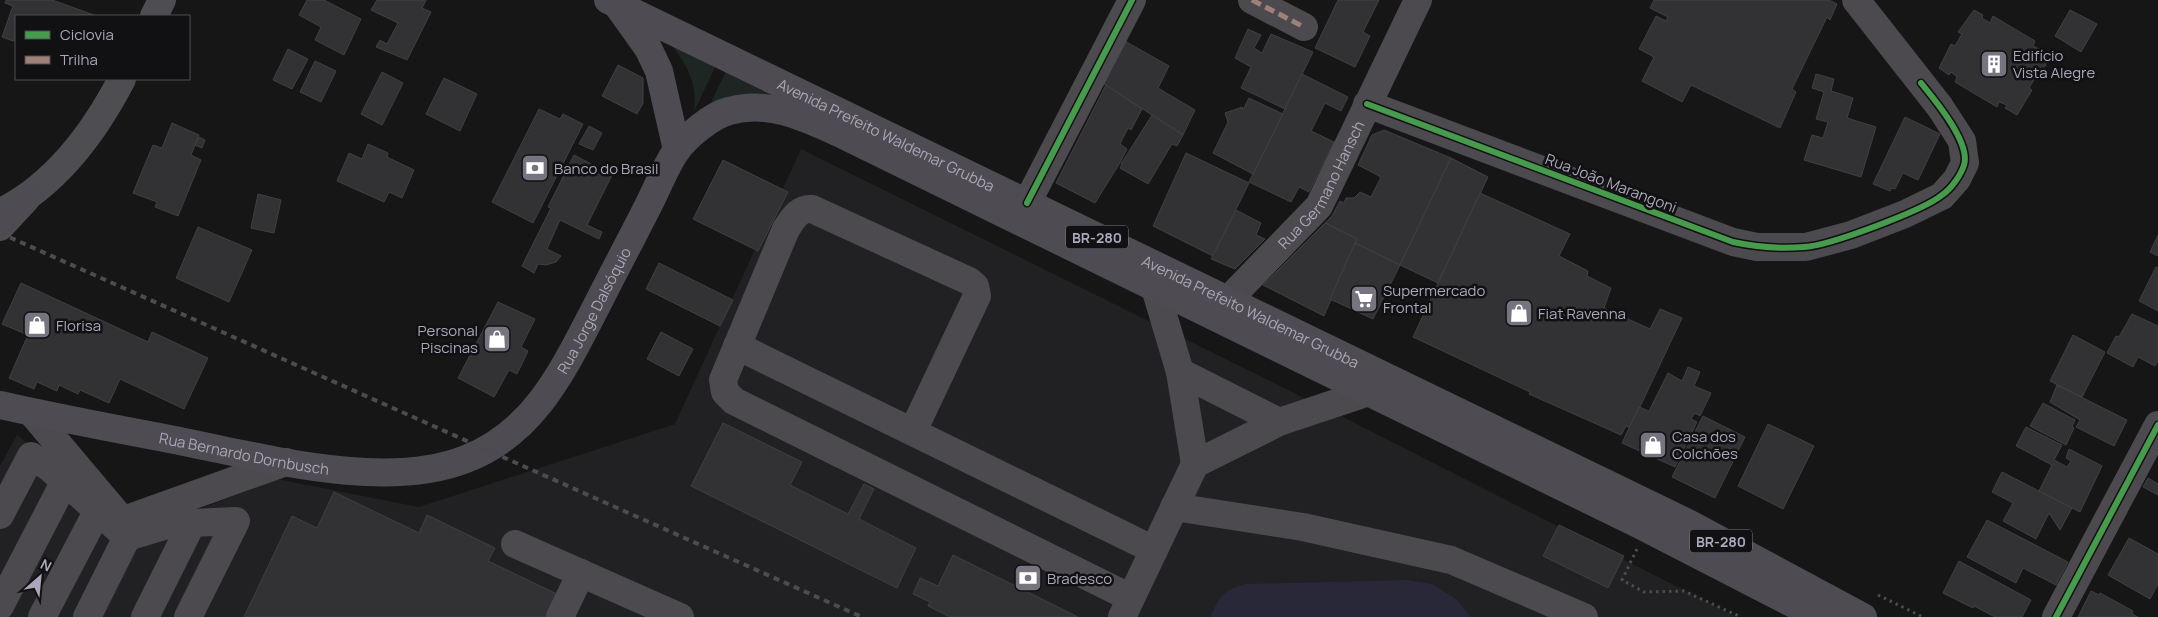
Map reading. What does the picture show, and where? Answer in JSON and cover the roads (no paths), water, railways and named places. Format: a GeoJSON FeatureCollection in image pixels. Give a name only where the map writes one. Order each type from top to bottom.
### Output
{"type":"FeatureCollection","features":[{"type":"Feature","properties":{"kind":"highway","name":"Avenida Prefeito Waldemar Grubba"},"geometry":{"type":"LineString","coordinates":[[612,2],[1690,524],[1863,617]]}},
{"type":"Feature","properties":{"kind":"highway"},"geometry":{"type":"LineString","coordinates":[[612,2],[648,48],[659,71],[677,150]]}},
{"type":"Feature","properties":{"kind":"highway","name":"Rua Jorge Dalsóquio"},"geometry":{"type":"LineString","coordinates":[[486,450],[507,436],[529,417],[550,392],[677,150],[706,123],[728,111],[757,107],[781,109]]}},
{"type":"Feature","properties":{"kind":"highway","name":"Avenida Prefeito Waldemar Grubba"},"geometry":{"type":"LineString","coordinates":[[781,109],[839,133],[1369,392],[1647,529],[1819,617]]}},
{"type":"Feature","properties":{"kind":"highway"},"geometry":{"type":"LineString","coordinates":[[0,227],[26,199]]}},
{"type":"Feature","properties":{"kind":"highway","name":"Rua Bernardo Dornbusch"},"geometry":{"type":"LineString","coordinates":[[0,406],[286,462],[346,469],[396,472],[445,466],[486,450]]}},
{"type":"Feature","properties":{"kind":"main road"},"geometry":{"type":"LineString","coordinates":[[154,15],[162,0]]}},
{"type":"Feature","properties":{"kind":"main road"},"geometry":{"type":"LineString","coordinates":[[0,213],[26,199],[74,154],[94,127],[121,80]]}},
{"type":"Feature","properties":{"kind":"street"},"geometry":{"type":"LineString","coordinates":[[1027,203],[1132,0]]}},
{"type":"Feature","properties":{"kind":"street"},"geometry":{"type":"LineString","coordinates":[[1252,0],[1304,27]]}},
{"type":"Feature","properties":{"kind":"street","name":"Rua Germano Hansch"},"geometry":{"type":"LineString","coordinates":[[1228,300],[1318,206],[1418,0]]}},
{"type":"Feature","properties":{"kind":"street","name":"Rua João Marangoni"},"geometry":{"type":"LineString","coordinates":[[1367,104],[1733,242],[1757,247],[1806,248],[1905,214],[1942,196],[1957,179],[1965,163],[1962,141],[1940,107],[1856,0]]}},
{"type":"Feature","properties":{"kind":"street"},"geometry":{"type":"LineString","coordinates":[[914,431],[977,296],[975,286],[969,281],[812,209],[804,209],[797,213],[786,229],[722,380],[725,392],[734,401],[1127,608],[1195,464],[1180,372],[1155,288]]}},
{"type":"Feature","properties":{"kind":"street"},"geometry":{"type":"LineString","coordinates":[[737,346],[1154,550]]}},
{"type":"Feature","properties":{"kind":"street"},"geometry":{"type":"LineString","coordinates":[[1180,372],[1279,422]]}},
{"type":"Feature","properties":{"kind":"street"},"geometry":{"type":"LineString","coordinates":[[1195,464],[1279,422],[1369,392]]}},
{"type":"Feature","properties":{"kind":"street"},"geometry":{"type":"LineString","coordinates":[[32,413],[125,529]]}},
{"type":"Feature","properties":{"kind":"street"},"geometry":{"type":"LineString","coordinates":[[2056,617],[2158,425]]}},
{"type":"Feature","properties":{"kind":"street"},"geometry":{"type":"LineString","coordinates":[[0,515],[31,456],[50,468],[98,510],[125,529],[170,524],[236,521],[188,617]]}},
{"type":"Feature","properties":{"kind":"street"},"geometry":{"type":"LineString","coordinates":[[87,617],[125,529],[286,462]]}},
{"type":"Feature","properties":{"kind":"street"},"geometry":{"type":"LineString","coordinates":[[0,606],[65,481]]}},
{"type":"Feature","properties":{"kind":"street"},"geometry":{"type":"LineString","coordinates":[[1174,507],[1303,527],[1451,560],[1584,617]]}},
{"type":"Feature","properties":{"kind":"street"},"geometry":{"type":"LineString","coordinates":[[42,617],[98,510]]}},
{"type":"Feature","properties":{"kind":"street"},"geometry":{"type":"LineString","coordinates":[[145,617],[192,524]]}},
{"type":"Feature","properties":{"kind":"street"},"geometry":{"type":"LineString","coordinates":[[515,544],[680,617]]}},
{"type":"Feature","properties":{"kind":"street"},"geometry":{"type":"LineString","coordinates":[[560,617],[581,573]]}},
{"type":"Feature","properties":{"kind":"water"},"geometry":{"type":"Polygon","coordinates":[[[1407,580],[1432,584],[1456,599],[1471,617],[1210,617],[1223,595],[1232,589],[1246,584],[1407,580]]]}},
{"type":"Feature","properties":{"kind":"railway"},"geometry":{"type":"LineString","coordinates":[[0,233],[862,617]]}},
{"type":"Feature","properties":{"kind":"place","name":"Edifício Vista Alegre"},"geometry":{"type":"Point","coordinates":[1994,64]}},
{"type":"Feature","properties":{"kind":"place","name":"Banco do Brasil"},"geometry":{"type":"Point","coordinates":[535,168]}},
{"type":"Feature","properties":{"kind":"place","name":"Supermercado Frontal"},"geometry":{"type":"Point","coordinates":[1364,299]}},
{"type":"Feature","properties":{"kind":"place","name":"Fiat Ravenna"},"geometry":{"type":"Point","coordinates":[1519,313]}},
{"type":"Feature","properties":{"kind":"place","name":"Florisa"},"geometry":{"type":"Point","coordinates":[37,325]}},
{"type":"Feature","properties":{"kind":"place","name":"Personal Piscinas"},"geometry":{"type":"Point","coordinates":[497,339]}},
{"type":"Feature","properties":{"kind":"place","name":"Casa dos Colchões"},"geometry":{"type":"Point","coordinates":[1653,445]}},
{"type":"Feature","properties":{"kind":"place","name":"Bradesco"},"geometry":{"type":"Point","coordinates":[1028,578]}}]}
